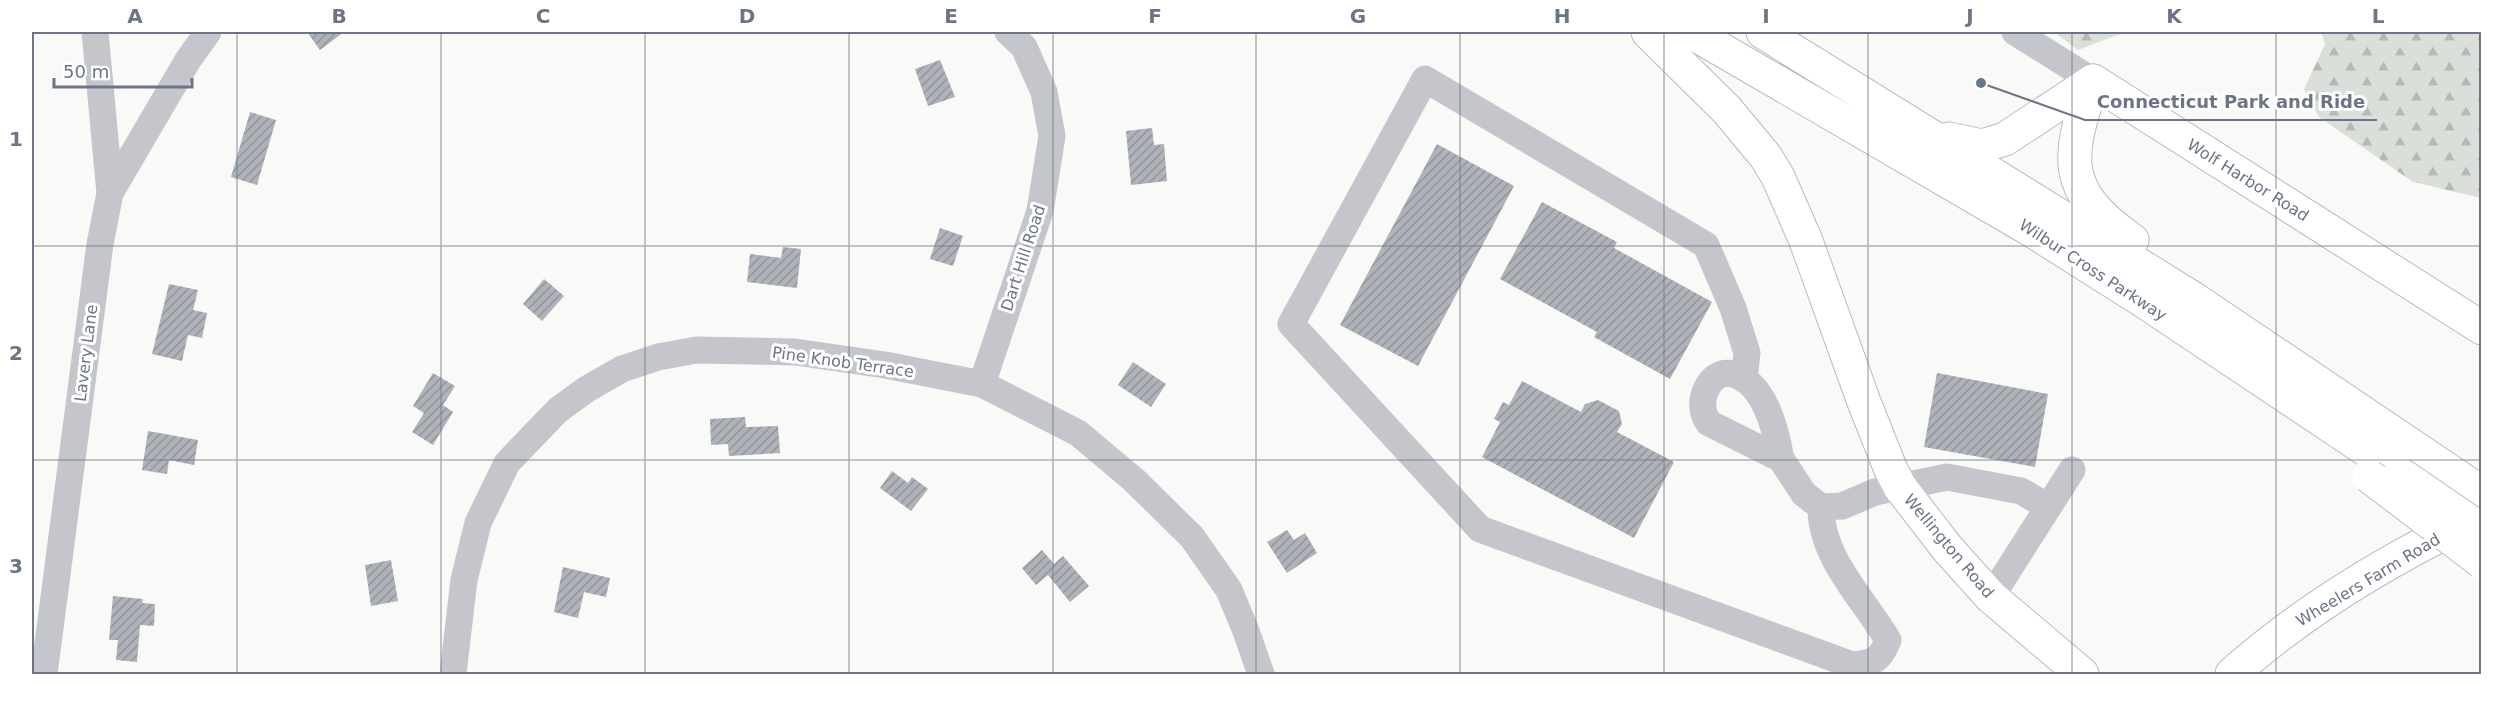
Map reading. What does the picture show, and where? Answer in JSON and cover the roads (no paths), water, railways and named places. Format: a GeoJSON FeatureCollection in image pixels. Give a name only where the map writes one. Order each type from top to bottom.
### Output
{"type":"FeatureCollection","features":[{"type":"Feature","properties":{"kind":"main road","name":"Wellington Road"},"geometry":{"type":"LineString","coordinates":[[1648,32],[1727,110],[1766,157],[1778,177],[1806,241],[1890,470],[1900,487],[1947,548],[1990,597],[2082,675]]}},
{"type":"Feature","properties":{"kind":"main road","name":"Wilbur Cross Parkway"},"geometry":{"type":"LineString","coordinates":[[1691,32],[1970,193],[2085,264],[2380,472],[2481,530]]}},
{"type":"Feature","properties":{"kind":"main road","name":"Wilbur Cross Parkway"},"geometry":{"type":"LineString","coordinates":[[1763,32],[2194,299],[2481,493]]}},
{"type":"Feature","properties":{"kind":"main road"},"geometry":{"type":"LineString","coordinates":[[1931,134],[1969,144],[1982,146],[1993,144],[2017,133],[2093,81]]}},
{"type":"Feature","properties":{"kind":"main road"},"geometry":{"type":"LineString","coordinates":[[2093,81],[2074,141],[2074,168],[2078,183],[2085,196],[2107,221],[2159,260],[2194,299]]}},
{"type":"Feature","properties":{"kind":"main road","name":"Wolf Harbor Road"},"geometry":{"type":"LineString","coordinates":[[2093,81],[2481,328]]}},
{"type":"Feature","properties":{"kind":"main road"},"geometry":{"type":"LineString","coordinates":[[2380,472],[2481,562]]}},
{"type":"Feature","properties":{"kind":"main road","name":"Wheelers Farm Road"},"geometry":{"type":"LineString","coordinates":[[2232,675],[2302,618],[2352,585],[2481,515]]}},
{"type":"Feature","properties":{"kind":"street","name":"Lavery Lane"},"geometry":{"type":"LineString","coordinates":[[44,675],[100,244],[110,193],[95,32]]}},
{"type":"Feature","properties":{"kind":"street"},"geometry":{"type":"LineString","coordinates":[[110,193],[188,60],[208,32]]}},
{"type":"Feature","properties":{"kind":"street","name":"Dart Hill Road"},"geometry":{"type":"LineString","coordinates":[[982,384],[1040,211],[1052,136],[1044,92],[1024,47],[1008,32]]}},
{"type":"Feature","properties":{"kind":"street","name":"Wolf Harbor Road"},"geometry":{"type":"LineString","coordinates":[[2014,32],[2093,81]]}},
{"type":"Feature","properties":{"kind":"street"},"geometry":{"type":"LineString","coordinates":[[1744,380],[1747,353],[1733,308],[1706,245],[1425,80],[1291,324],[1480,529],[1852,665],[1869,663],[1882,654],[1888,640],[1843,572],[1826,541],[1820,520],[1821,507]]}},
{"type":"Feature","properties":{"kind":"street","name":"Pine Knob Terrace"},"geometry":{"type":"LineString","coordinates":[[453,675],[464,580],[478,523],[507,463],[558,410],[622,369],[658,357],[697,350],[795,352],[885,365],[982,384],[1077,433],[1134,480],[1192,537],[1229,590],[1261,675]]}},
{"type":"Feature","properties":{"kind":"street"},"geometry":{"type":"LineString","coordinates":[[1781,459],[1709,423],[1702,415],[1700,403],[1710,382],[1720,375],[1731,373],[1744,380],[1761,396],[1775,428],[1781,459],[1804,494],[1821,507],[1842,506],[1875,492],[1947,477],[2021,491],[2048,507]]}},
{"type":"Feature","properties":{"kind":"street"},"geometry":{"type":"LineString","coordinates":[[1990,597],[2072,470]]}},
{"type":"Feature","properties":{"kind":"place","name":"Connecticut Park and Ride"},"geometry":{"type":"Point","coordinates":[1981,83]}}]}
